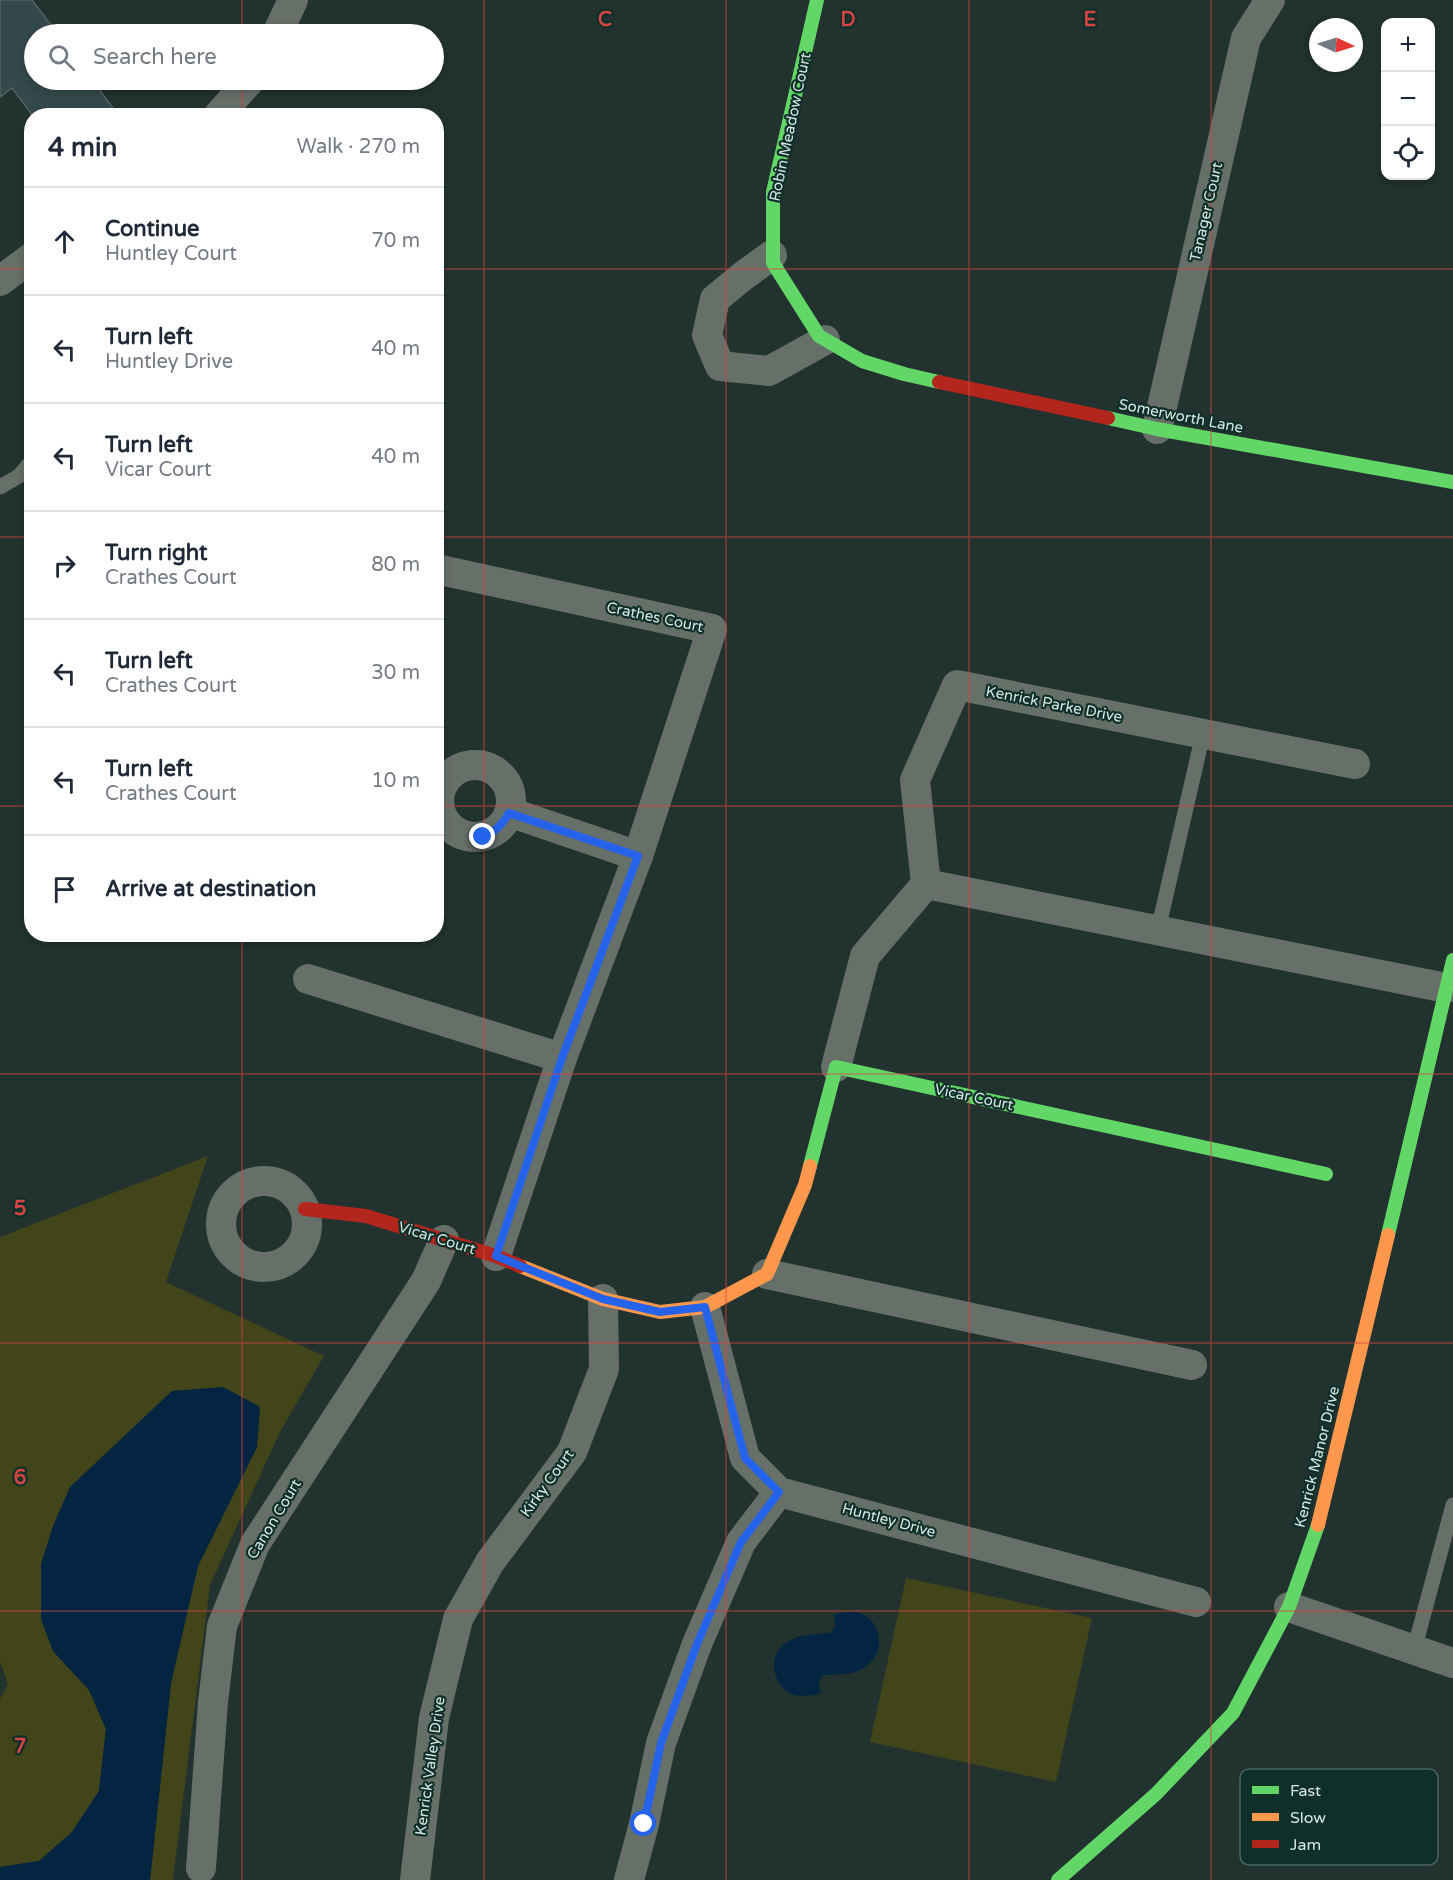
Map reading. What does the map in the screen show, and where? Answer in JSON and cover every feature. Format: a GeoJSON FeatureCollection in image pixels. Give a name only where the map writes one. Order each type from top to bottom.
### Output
{"type":"FeatureCollection","features":[{"type":"Feature","properties":{"kind":"street"},"geometry":{"type":"LineString","coordinates":[[282,24],[293,0]]}},
{"type":"Feature","properties":{"kind":"street","name":"Robin Meadow Court"},"geometry":{"type":"LineString","coordinates":[[817,0],[773,192],[772,263],[819,336],[862,361],[904,374]]}},
{"type":"Feature","properties":{"kind":"street","name":"Tanager Court"},"geometry":{"type":"LineString","coordinates":[[1157,429],[1246,38],[1270,0]]}},
{"type":"Feature","properties":{"kind":"street"},"geometry":{"type":"LineString","coordinates":[[226,108],[241,90]]}},
{"type":"Feature","properties":{"kind":"street"},"geometry":{"type":"LineString","coordinates":[[772,255],[715,299],[707,335],[720,366],[770,371],[825,340]]}},
{"type":"Feature","properties":{"kind":"street"},"geometry":{"type":"LineString","coordinates":[[0,281],[24,263]]}},
{"type":"Feature","properties":{"kind":"street","name":"Somerworth Lane"},"geometry":{"type":"LineString","coordinates":[[904,374],[1157,429],[1453,482]]}},
{"type":"Feature","properties":{"kind":"street","name":"Crathes Court"},"geometry":{"type":"LineString","coordinates":[[444,571],[712,629],[638,856],[562,1058],[496,1256]]}},
{"type":"Feature","properties":{"kind":"street","name":"Kenrick Parke Drive"},"geometry":{"type":"LineString","coordinates":[[926,884],[915,780],[957,685],[1355,764]]}},
{"type":"Feature","properties":{"kind":"street"},"geometry":{"type":"LineString","coordinates":[[509,813],[638,856]]}},
{"type":"Feature","properties":{"kind":"street"},"geometry":{"type":"LineString","coordinates":[[1192,1365],[767,1274],[805,1185],[865,956],[926,884],[1158,930],[1451,982]]}},
{"type":"Feature","properties":{"kind":"street"},"geometry":{"type":"LineString","coordinates":[[308,979],[562,1058]]}},
{"type":"Feature","properties":{"kind":"street","name":"Kenrick Manor Drive"},"geometry":{"type":"LineString","coordinates":[[1058,1880],[1156,1794],[1233,1713],[1289,1607],[1322,1514],[1451,982]]}},
{"type":"Feature","properties":{"kind":"street","name":"Vicar Court"},"geometry":{"type":"LineString","coordinates":[[836,1067],[1326,1174]]}},
{"type":"Feature","properties":{"kind":"street","name":"Vicar Court"},"geometry":{"type":"LineString","coordinates":[[305,1209],[366,1216],[496,1256],[603,1299],[660,1312],[705,1307],[767,1274]]}},
{"type":"Feature","properties":{"kind":"street","name":"Canon Court"},"geometry":{"type":"LineString","coordinates":[[201,1868],[213,1702],[222,1626],[255,1544],[426,1281],[444,1240]]}},
{"type":"Feature","properties":{"kind":"street","name":"Kirky Court"},"geometry":{"type":"LineString","coordinates":[[458,1618],[490,1562],[572,1452],[604,1370],[603,1299]]}},
{"type":"Feature","properties":{"kind":"street"},"geometry":{"type":"LineString","coordinates":[[629,1880],[644,1824],[661,1743],[697,1644],[741,1542],[779,1492],[745,1458],[705,1307]]}},
{"type":"Feature","properties":{"kind":"street","name":"Huntley Drive"},"geometry":{"type":"LineString","coordinates":[[779,1492],[1196,1602]]}},
{"type":"Feature","properties":{"kind":"street"},"geometry":{"type":"LineString","coordinates":[[1289,1607],[1453,1663]]}},
{"type":"Feature","properties":{"kind":"street","name":"Kenrick Valley Drive"},"geometry":{"type":"LineString","coordinates":[[415,1880],[434,1718],[458,1618]]}},
{"type":"Feature","properties":{"kind":"lane"},"geometry":{"type":"LineString","coordinates":[[0,488],[24,471]]}},
{"type":"Feature","properties":{"kind":"lane"},"geometry":{"type":"LineString","coordinates":[[1158,930],[1203,734]]}},
{"type":"Feature","properties":{"kind":"lane"},"geometry":{"type":"LineString","coordinates":[[1414,1650],[1451,1524],[1453,1505]]}},
{"type":"Feature","properties":{"kind":"green space"},"geometry":{"type":"Polygon","coordinates":[[[208,1156],[166,1282],[324,1356],[280,1432],[210,1585],[173,1880],[150,1880],[171,1683],[198,1566],[257,1447],[172,1391],[129,1433],[53,1651],[89,1690],[106,1729],[99,1791],[72,1832],[39,1861],[0,1867],[0,1699],[8,1684],[0,1662],[0,1237],[208,1156]]]}},
{"type":"Feature","properties":{"kind":"green space"},"geometry":{"type":"Polygon","coordinates":[[[906,1578],[1092,1618],[1056,1782],[870,1742],[906,1578]]]}},
{"type":"Feature","properties":{"kind":"water"},"geometry":{"type":"Polygon","coordinates":[[[223,1387],[260,1407],[257,1447],[198,1566],[171,1683],[150,1880],[0,1880],[0,1867],[39,1861],[72,1832],[99,1791],[106,1729],[89,1690],[53,1651],[41,1619],[41,1564],[53,1526],[70,1487],[172,1391],[223,1387]]]}},
{"type":"Feature","properties":{"kind":"water"},"geometry":{"type":"Polygon","coordinates":[[[846,1612],[862,1614],[875,1626],[879,1641],[876,1655],[871,1662],[855,1672],[824,1675],[819,1684],[822,1693],[801,1696],[788,1692],[778,1681],[774,1667],[781,1647],[798,1637],[830,1633],[835,1627],[834,1615],[846,1612]]]}},
{"type":"Feature","properties":{"kind":"building"},"geometry":{"type":"Polygon","coordinates":[[[0,0],[32,0],[50,24],[24,24],[24,90],[100,90],[113,108],[27,108],[12,88],[0,97],[0,0]]]}},
{"type":"Feature","properties":{"kind":"traffic: fast"},"geometry":{"type":"LineString","coordinates":[[817,0],[773,192],[773,263],[819,336],[862,361],[939,382]]}},
{"type":"Feature","properties":{"kind":"traffic: fast"},"geometry":{"type":"LineString","coordinates":[[1108,418],[1157,429],[1453,482]]}},
{"type":"Feature","properties":{"kind":"traffic: fast"},"geometry":{"type":"LineString","coordinates":[[1388,1235],[1453,960]]}},
{"type":"Feature","properties":{"kind":"traffic: fast"},"geometry":{"type":"LineString","coordinates":[[810,1166],[836,1067],[1326,1174]]}},
{"type":"Feature","properties":{"kind":"traffic: fast"},"geometry":{"type":"LineString","coordinates":[[1058,1880],[1156,1794],[1233,1713],[1289,1607],[1318,1525]]}},
{"type":"Feature","properties":{"kind":"traffic: slow"},"geometry":{"type":"LineString","coordinates":[[520,1266],[603,1299],[660,1312],[705,1307],[767,1274],[805,1185],[810,1166]]}},
{"type":"Feature","properties":{"kind":"traffic: slow"},"geometry":{"type":"LineString","coordinates":[[1318,1525],[1388,1235]]}},
{"type":"Feature","properties":{"kind":"traffic: jam"},"geometry":{"type":"LineString","coordinates":[[939,382],[1108,418]]}},
{"type":"Feature","properties":{"kind":"traffic: jam"},"geometry":{"type":"LineString","coordinates":[[305,1209],[366,1216],[496,1256],[520,1266]]}},
{"type":"Feature","properties":{"kind":"route"},"geometry":{"type":"LineString","coordinates":[[483,837],[495,832],[509,813],[638,856],[562,1058],[496,1256],[603,1299],[660,1312],[705,1307],[745,1458],[779,1492],[741,1542],[697,1644],[661,1743],[644,1824]]}}]}
